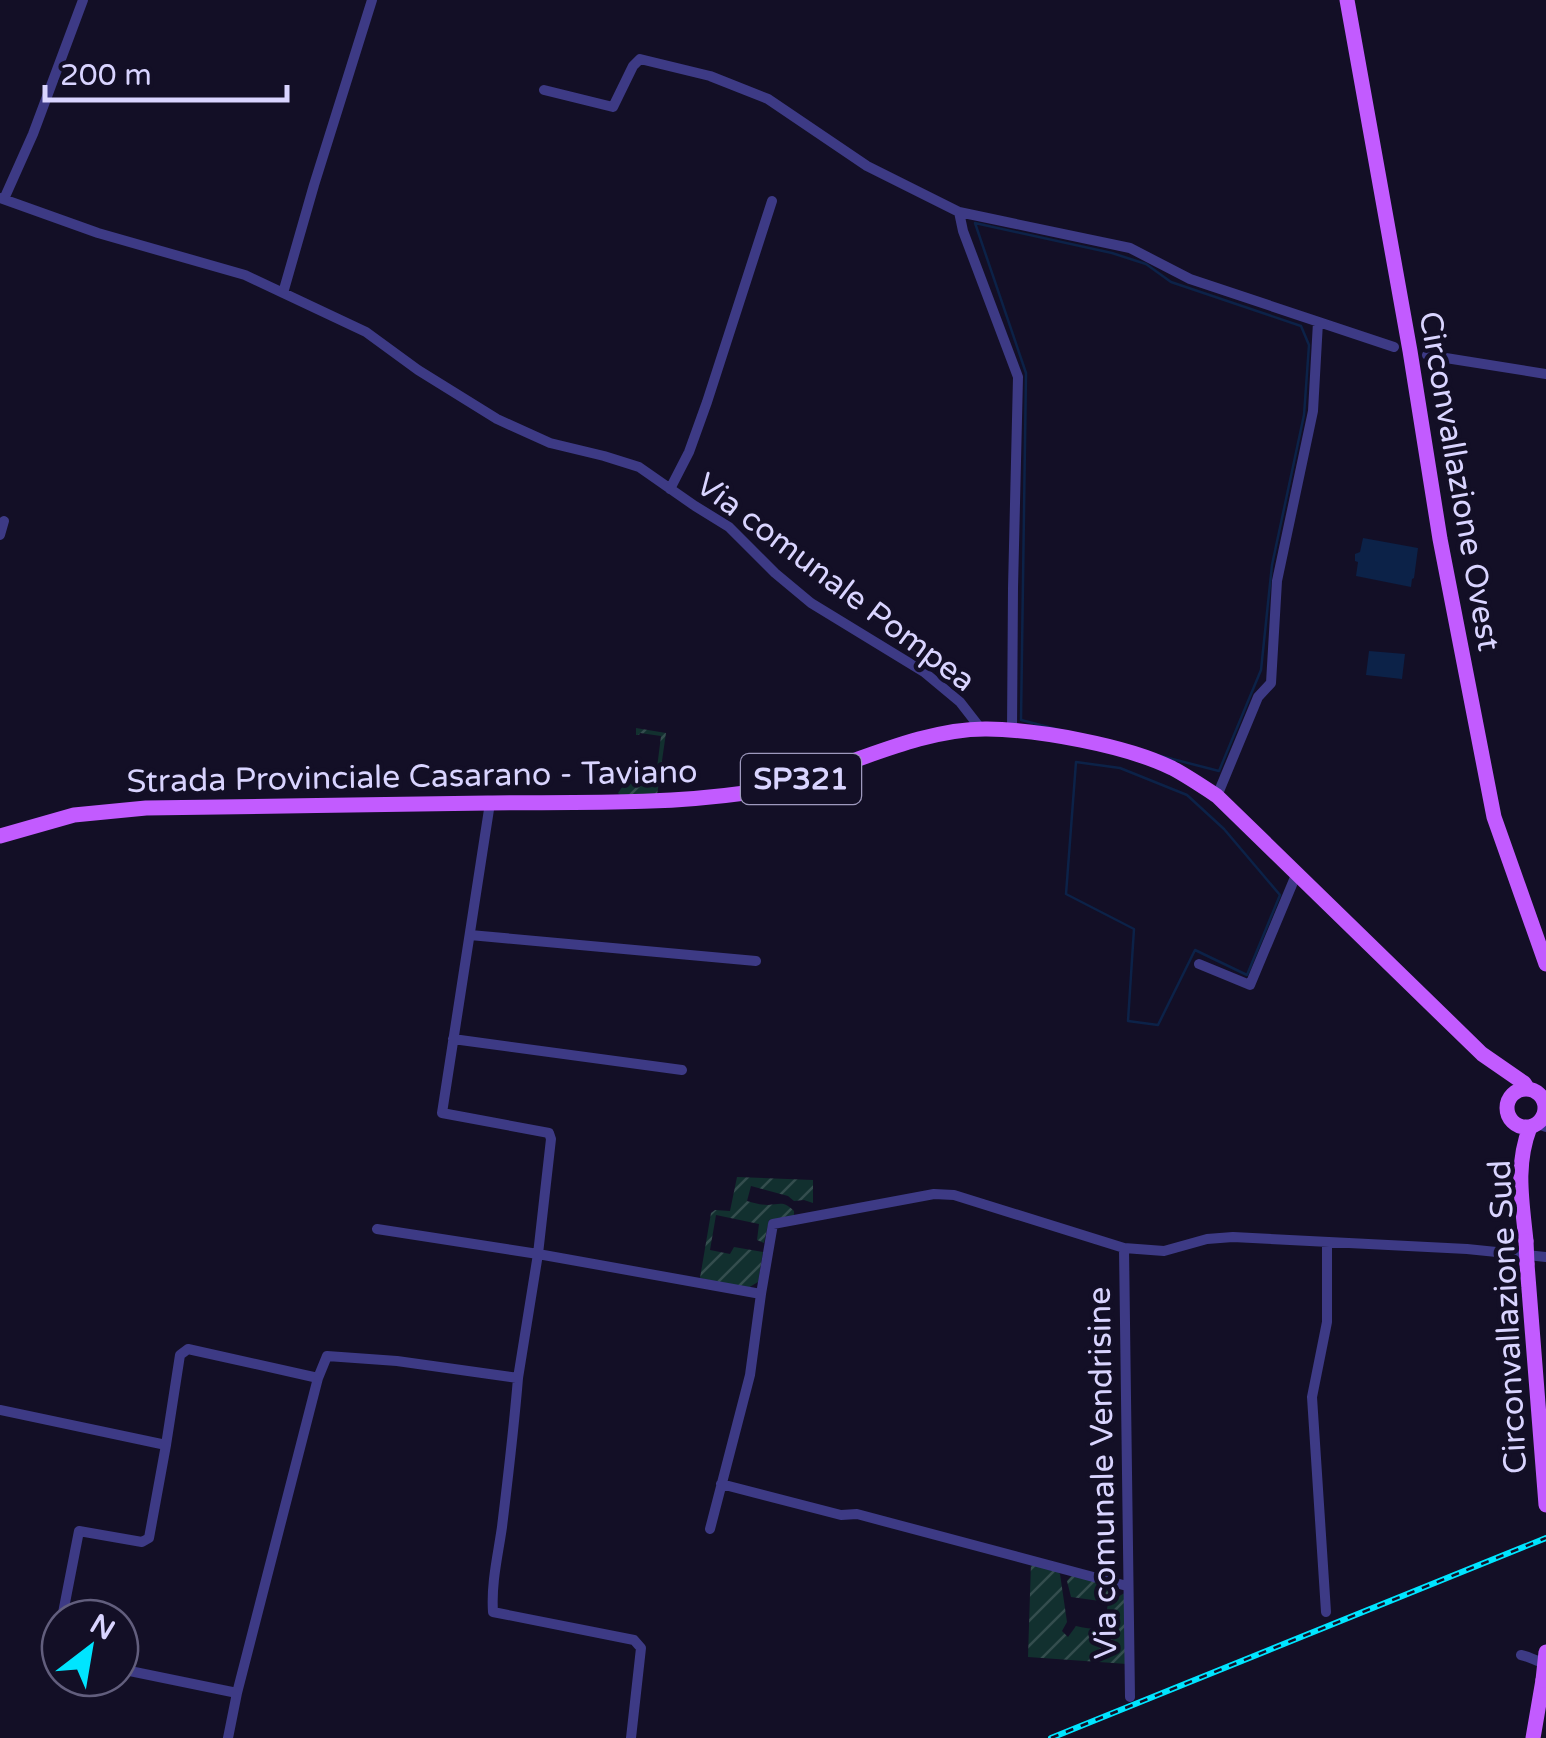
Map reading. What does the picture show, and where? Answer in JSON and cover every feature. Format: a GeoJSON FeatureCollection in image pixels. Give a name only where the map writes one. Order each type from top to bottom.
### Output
{"type":"FeatureCollection","features":[{"type":"Feature","properties":{"kind":"main road","name":"Circonvallazione Ovest"},"geometry":{"type":"LineString","coordinates":[[1347,0],[1440,539],[1494,817],[1546,964]]}},
{"type":"Feature","properties":{"kind":"main road","name":"Strada Provinciale Casarano - Taviano"},"geometry":{"type":"LineString","coordinates":[[0,836],[74,815],[146,808],[582,804],[702,797],[750,792],[930,737],[980,729],[1074,740],[1172,768],[1217,796],[1482,1054],[1541,1094]]}},
{"type":"Feature","properties":{"kind":"main road"},"geometry":{"type":"LineString","coordinates":[[1482,1054],[1502,1086],[1520,1174]]}},
{"type":"Feature","properties":{"kind":"main road"},"geometry":{"type":"LineString","coordinates":[[1508,1111],[1508,1101],[1516,1092],[1541,1094]]}},
{"type":"Feature","properties":{"kind":"main road","name":"Circonvallazione Sud"},"geometry":{"type":"LineString","coordinates":[[1541,1094],[1543,1117],[1522,1148],[1520,1174],[1546,1506]]}},
{"type":"Feature","properties":{"kind":"main road","name":"Circonvallazione Sud"},"geometry":{"type":"LineString","coordinates":[[1508,1111],[1515,1123],[1538,1125]]}},
{"type":"Feature","properties":{"kind":"main road"},"geometry":{"type":"LineString","coordinates":[[1533,1738],[1546,1652]]}},
{"type":"Feature","properties":{"kind":"street"},"geometry":{"type":"LineString","coordinates":[[2,198],[33,134],[83,0]]}},
{"type":"Feature","properties":{"kind":"street"},"geometry":{"type":"LineString","coordinates":[[283,293],[372,0]]}},
{"type":"Feature","properties":{"kind":"street"},"geometry":{"type":"LineString","coordinates":[[544,90],[613,107],[632,66],[640,59],[710,76],[768,99],[867,166],[959,212],[1130,248],[1190,279],[1394,347]]}},
{"type":"Feature","properties":{"kind":"street","name":"Via comunale Pompea"},"geometry":{"type":"LineString","coordinates":[[2,198],[98,233],[245,275],[366,332],[418,370],[497,418],[550,443],[639,467],[729,527],[810,603],[924,672],[960,702],[980,729]]}},
{"type":"Feature","properties":{"kind":"street"},"geometry":{"type":"LineString","coordinates":[[670,489],[689,452],[707,402],[772,201]]}},
{"type":"Feature","properties":{"kind":"street"},"geometry":{"type":"LineString","coordinates":[[959,212],[1018,376],[1012,730]]}},
{"type":"Feature","properties":{"kind":"street"},"geometry":{"type":"LineString","coordinates":[[1217,796],[1258,697],[1270,683],[1278,581],[1313,411],[1318,322]]}},
{"type":"Feature","properties":{"kind":"street"},"geometry":{"type":"LineString","coordinates":[[1427,355],[1546,374]]}},
{"type":"Feature","properties":{"kind":"street"},"geometry":{"type":"LineString","coordinates":[[0,535],[4,521]]}},
{"type":"Feature","properties":{"kind":"street"},"geometry":{"type":"LineString","coordinates":[[490,803],[442,1113],[549,1133],[551,1139],[518,1378],[492,1591],[493,1612],[634,1640],[641,1648],[631,1738]]}},
{"type":"Feature","properties":{"kind":"street"},"geometry":{"type":"LineString","coordinates":[[1199,964],[1250,985],[1296,875]]}},
{"type":"Feature","properties":{"kind":"street"},"geometry":{"type":"LineString","coordinates":[[470,935],[756,961]]}},
{"type":"Feature","properties":{"kind":"street"},"geometry":{"type":"LineString","coordinates":[[454,1039],[682,1070]]}},
{"type":"Feature","properties":{"kind":"street"},"geometry":{"type":"LineString","coordinates":[[710,1529],[750,1375],[773,1224],[934,1194],[954,1195],[1124,1248],[1164,1251],[1233,1236],[1468,1248],[1546,1256]]}},
{"type":"Feature","properties":{"kind":"street"},"geometry":{"type":"LineString","coordinates":[[377,1229],[761,1294]]}},
{"type":"Feature","properties":{"kind":"street"},"geometry":{"type":"LineString","coordinates":[[1326,1242],[1326,1322],[1312,1396],[1326,1612]]}},
{"type":"Feature","properties":{"kind":"street","name":"Via comunale Vendrisine"},"geometry":{"type":"LineString","coordinates":[[1124,1248],[1130,1697]]}},
{"type":"Feature","properties":{"kind":"street"},"geometry":{"type":"LineString","coordinates":[[66,1598],[79,1531],[142,1542],[149,1538],[180,1355],[188,1350],[318,1378]]}},
{"type":"Feature","properties":{"kind":"street"},"geometry":{"type":"LineString","coordinates":[[228,1738],[326,1356],[396,1361],[518,1378]]}},
{"type":"Feature","properties":{"kind":"street"},"geometry":{"type":"LineString","coordinates":[[0,1410],[166,1445]]}},
{"type":"Feature","properties":{"kind":"street"},"geometry":{"type":"LineString","coordinates":[[721,1484],[842,1515],[858,1514],[1127,1586]]}},
{"type":"Feature","properties":{"kind":"street"},"geometry":{"type":"LineString","coordinates":[[1521,1655],[1546,1662]]}},
{"type":"Feature","properties":{"kind":"street"},"geometry":{"type":"LineString","coordinates":[[140,1673],[238,1693]]}},
{"type":"Feature","properties":{"kind":"green space"},"geometry":{"type":"Polygon","coordinates":[[[636,728],[666,733],[657,795],[618,793],[623,786],[639,781],[657,768],[661,736],[636,735],[636,728]]]}},
{"type":"Feature","properties":{"kind":"green space"},"geometry":{"type":"Polygon","coordinates":[[[737,1177],[813,1180],[813,1203],[794,1201],[751,1186],[747,1201],[785,1204],[794,1211],[794,1216],[769,1220],[764,1243],[757,1240],[759,1224],[716,1215],[710,1250],[730,1254],[734,1247],[763,1252],[758,1282],[748,1288],[700,1278],[711,1213],[730,1211],[737,1177]]]}},
{"type":"Feature","properties":{"kind":"green space"},"geometry":{"type":"Polygon","coordinates":[[[1031,1562],[1060,1574],[1067,1622],[1062,1631],[1068,1637],[1076,1626],[1101,1627],[1108,1603],[1126,1592],[1127,1664],[1028,1657],[1031,1562]]]}},
{"type":"Feature","properties":{"kind":"green space"},"geometry":{"type":"Polygon","coordinates":[[[1072,1575],[1119,1587],[1100,1601],[1071,1597],[1067,1581],[1072,1575]]]}},
{"type":"Feature","properties":{"kind":"water"},"geometry":{"type":"Polygon","coordinates":[[[1363,538],[1418,548],[1411,587],[1356,576],[1355,554],[1360,552],[1363,538]]]}},
{"type":"Feature","properties":{"kind":"water"},"geometry":{"type":"Polygon","coordinates":[[[1369,651],[1405,654],[1402,679],[1366,675],[1369,651]]]}},
{"type":"Feature","properties":{"kind":"waterway"},"geometry":{"type":"LineString","coordinates":[[975,223],[1112,253],[1146,264],[1171,282],[1301,326],[1309,345],[1304,415],[1272,565],[1261,670],[1219,771],[1021,720],[1026,373],[975,223]]}},
{"type":"Feature","properties":{"kind":"waterway"},"geometry":{"type":"LineString","coordinates":[[1076,762],[1120,768],[1187,795],[1224,829],[1280,895],[1247,975],[1195,950],[1158,1025],[1128,1021],[1134,929],[1066,894],[1076,762]]}},
{"type":"Feature","properties":{"kind":"railway"},"geometry":{"type":"LineString","coordinates":[[1051,1738],[1546,1538]]}}]}
